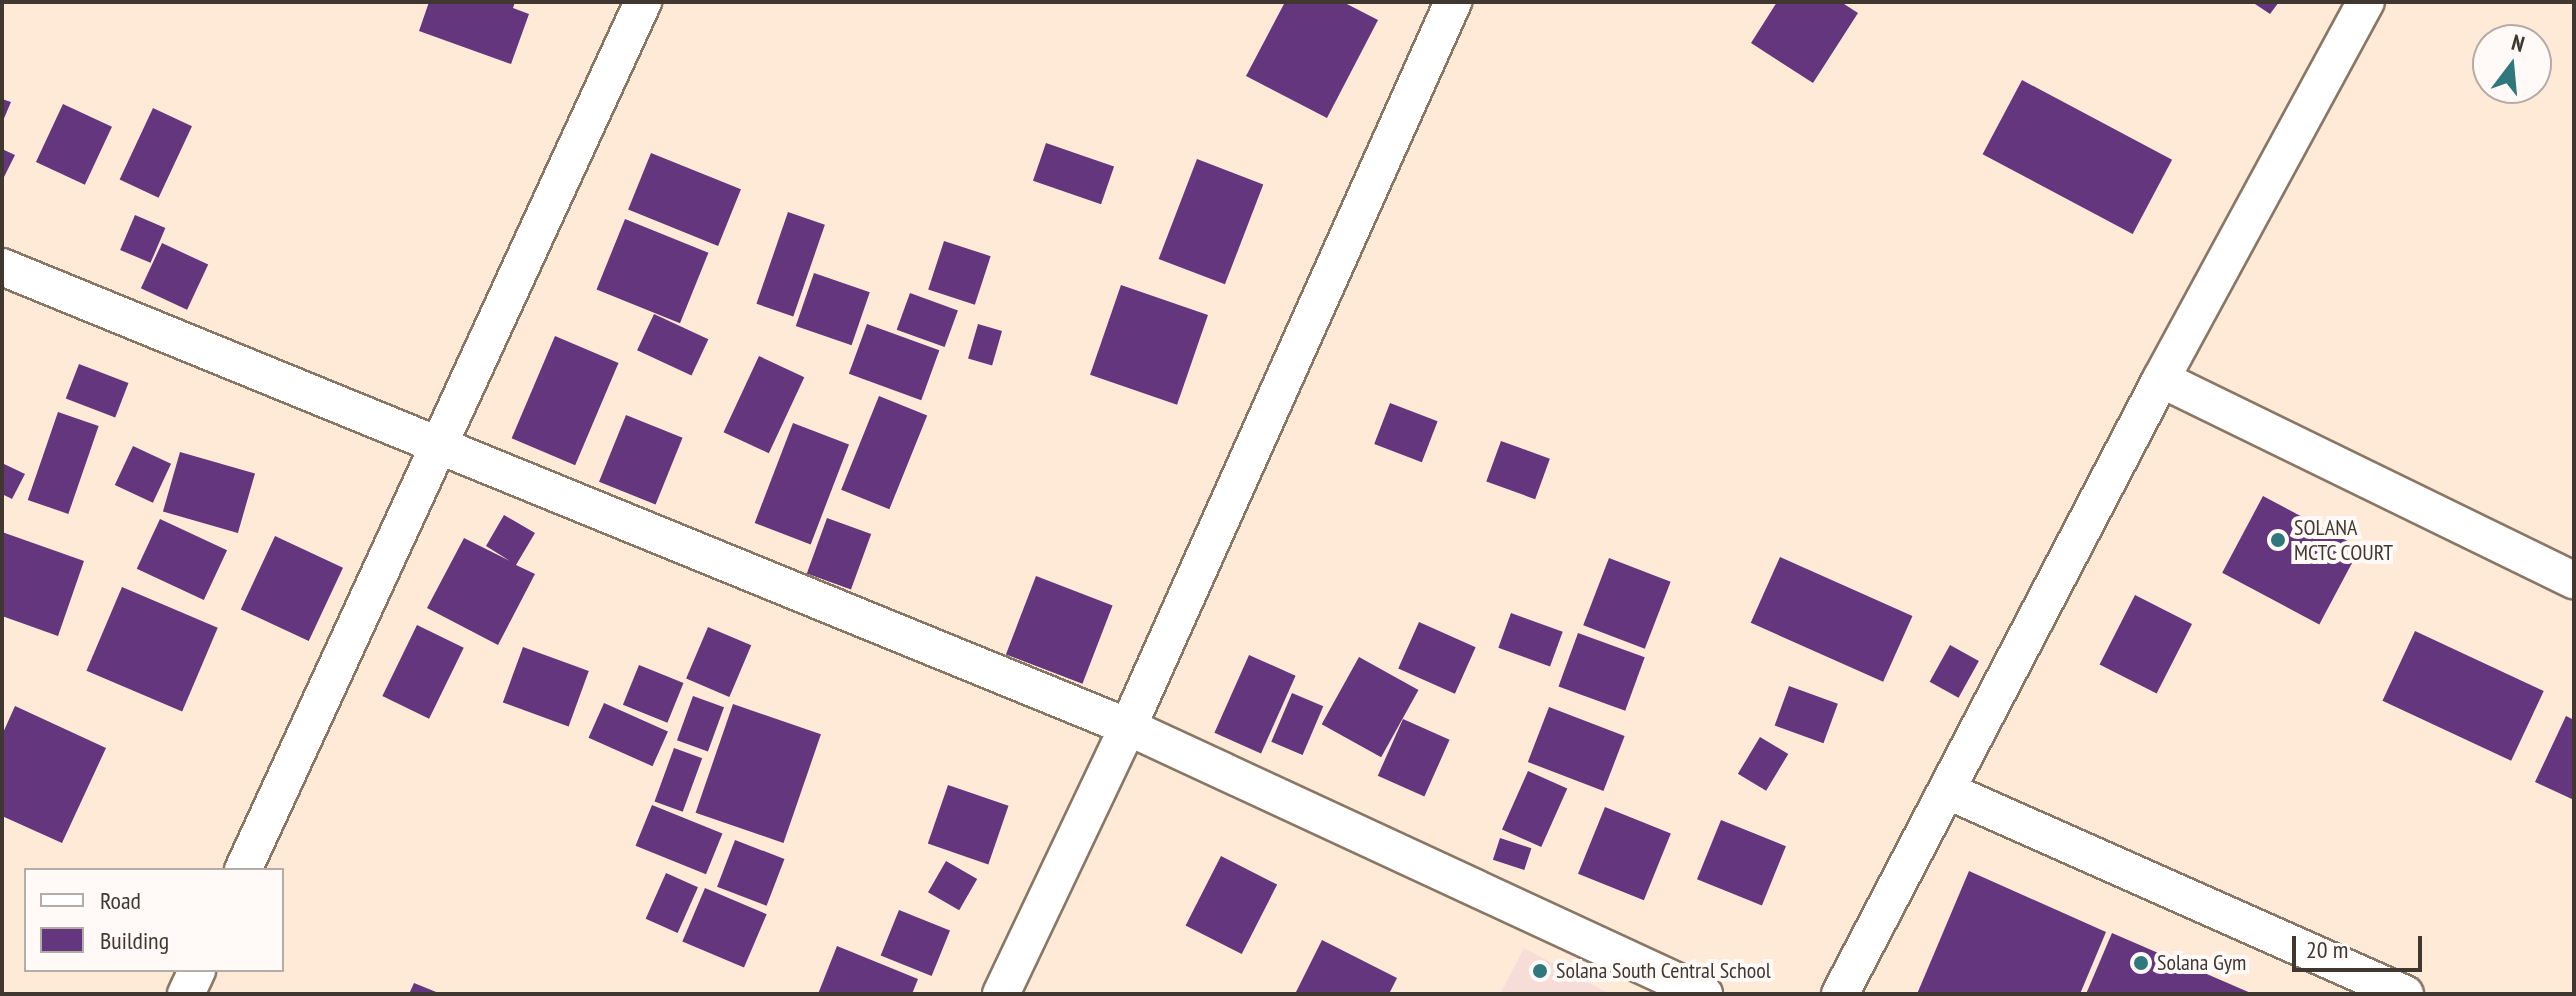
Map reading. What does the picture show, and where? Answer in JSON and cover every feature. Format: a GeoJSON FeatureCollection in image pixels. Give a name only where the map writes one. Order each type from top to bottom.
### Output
{"type":"FeatureCollection","features":[{"type":"Feature","properties":{"kind":"street"},"geometry":{"type":"LineString","coordinates":[[244,868],[643,2]]}},
{"type":"Feature","properties":{"kind":"street"},"geometry":{"type":"LineString","coordinates":[[1001,994],[1128,727],[1453,2]]}},
{"type":"Feature","properties":{"kind":"street"},"geometry":{"type":"LineString","coordinates":[[1840,994],[2161,379],[2366,2]]}},
{"type":"Feature","properties":{"kind":"street"},"geometry":{"type":"LineString","coordinates":[[2,267],[1128,727],[1704,994]]}},
{"type":"Feature","properties":{"kind":"street"},"geometry":{"type":"LineString","coordinates":[[2161,379],[2574,580]]}},
{"type":"Feature","properties":{"kind":"street"},"geometry":{"type":"LineString","coordinates":[[1948,791],[2405,994]]}},
{"type":"Feature","properties":{"kind":"street"},"geometry":{"type":"LineString","coordinates":[[186,994],[196,972]]}},
{"type":"Feature","properties":{"kind":"shaded area","name":"Solana South Central School"},"geometry":{"type":"Polygon","coordinates":[[[1524,948],[1610,994],[1500,994],[1524,948]]]}},
{"type":"Feature","properties":{"kind":"building"},"geometry":{"type":"Polygon","coordinates":[[[429,2],[515,2],[513,8],[529,14],[511,64],[419,31],[429,2]]]}},
{"type":"Feature","properties":{"kind":"building"},"geometry":{"type":"Polygon","coordinates":[[[1285,2],[1343,2],[1378,20],[1327,118],[1246,76],[1285,2]]]}},
{"type":"Feature","properties":{"kind":"building"},"geometry":{"type":"Polygon","coordinates":[[[1777,2],[1841,2],[1858,13],[1813,83],[1751,43],[1777,2]]]}},
{"type":"Feature","properties":{"kind":"building"},"geometry":{"type":"Polygon","coordinates":[[[2252,2],[2279,2],[2270,14],[2252,2]]]}},
{"type":"Feature","properties":{"kind":"building"},"geometry":{"type":"Polygon","coordinates":[[[2022,80],[2172,160],[2133,234],[1983,154],[2022,80]]]}},
{"type":"Feature","properties":{"kind":"building"},"geometry":{"type":"Polygon","coordinates":[[[2,99],[11,102],[2,123],[2,99]]]}},
{"type":"Feature","properties":{"kind":"building"},"geometry":{"type":"Polygon","coordinates":[[[63,104],[112,127],[85,185],[36,162],[63,104]]]}},
{"type":"Feature","properties":{"kind":"building"},"geometry":{"type":"Polygon","coordinates":[[[153,108],[192,126],[159,198],[120,180],[153,108]]]}},
{"type":"Feature","properties":{"kind":"building"},"geometry":{"type":"Polygon","coordinates":[[[1046,143],[1114,166],[1101,204],[1033,181],[1046,143]]]}},
{"type":"Feature","properties":{"kind":"building"},"geometry":{"type":"Polygon","coordinates":[[[2,149],[15,155],[2,181],[2,149]]]}},
{"type":"Feature","properties":{"kind":"building"},"geometry":{"type":"Polygon","coordinates":[[[651,153],[741,189],[718,246],[628,210],[651,153]]]}},
{"type":"Feature","properties":{"kind":"building"},"geometry":{"type":"Polygon","coordinates":[[[1197,159],[1263,184],[1225,284],[1159,259],[1197,159]]]}},
{"type":"Feature","properties":{"kind":"building"},"geometry":{"type":"Polygon","coordinates":[[[788,212],[825,225],[793,316],[756,304],[788,212]]]}},
{"type":"Feature","properties":{"kind":"building"},"geometry":{"type":"Polygon","coordinates":[[[135,215],[165,228],[151,263],[120,250],[135,215]]]}},
{"type":"Feature","properties":{"kind":"building"},"geometry":{"type":"Polygon","coordinates":[[[625,219],[708,253],[680,323],[597,289],[625,219]]]}},
{"type":"Feature","properties":{"kind":"building"},"geometry":{"type":"Polygon","coordinates":[[[944,241],[991,256],[975,305],[928,290],[944,241]]]}},
{"type":"Feature","properties":{"kind":"building"},"geometry":{"type":"Polygon","coordinates":[[[162,243],[208,265],[187,310],[141,288],[162,243]]]}},
{"type":"Feature","properties":{"kind":"building"},"geometry":{"type":"Polygon","coordinates":[[[814,273],[870,292],[852,345],[796,326],[814,273]]]}},
{"type":"Feature","properties":{"kind":"building"},"geometry":{"type":"Polygon","coordinates":[[[1121,285],[1208,315],[1177,405],[1090,375],[1121,285]]]}},
{"type":"Feature","properties":{"kind":"building"},"geometry":{"type":"Polygon","coordinates":[[[910,293],[958,310],[945,347],[897,330],[910,293]]]}},
{"type":"Feature","properties":{"kind":"building"},"geometry":{"type":"Polygon","coordinates":[[[654,314],[708,339],[691,376],[637,350],[654,314]]]}},
{"type":"Feature","properties":{"kind":"building"},"geometry":{"type":"Polygon","coordinates":[[[867,324],[939,350],[921,400],[849,374],[867,324]]]}},
{"type":"Feature","properties":{"kind":"building"},"geometry":{"type":"Polygon","coordinates":[[[978,324],[1002,331],[992,365],[968,359],[978,324]]]}},
{"type":"Feature","properties":{"kind":"building"},"geometry":{"type":"Polygon","coordinates":[[[555,336],[619,363],[575,465],[512,438],[555,336]]]}},
{"type":"Feature","properties":{"kind":"building"},"geometry":{"type":"Polygon","coordinates":[[[759,356],[804,377],[769,453],[724,432],[759,356]]]}},
{"type":"Feature","properties":{"kind":"building"},"geometry":{"type":"Polygon","coordinates":[[[79,364],[128,383],[115,418],[66,399],[79,364]]]}},
{"type":"Feature","properties":{"kind":"building"},"geometry":{"type":"Polygon","coordinates":[[[879,396],[927,415],[889,509],[841,490],[879,396]]]}},
{"type":"Feature","properties":{"kind":"building"},"geometry":{"type":"Polygon","coordinates":[[[1390,403],[1438,421],[1422,462],[1374,444],[1390,403]]]}},
{"type":"Feature","properties":{"kind":"building"},"geometry":{"type":"Polygon","coordinates":[[[58,412],[99,426],[68,514],[28,500],[58,412]]]}},
{"type":"Feature","properties":{"kind":"building"},"geometry":{"type":"Polygon","coordinates":[[[626,415],[683,438],[656,505],[599,482],[626,415]]]}},
{"type":"Feature","properties":{"kind":"building"},"geometry":{"type":"Polygon","coordinates":[[[793,423],[849,445],[811,544],[755,523],[793,423]]]}},
{"type":"Feature","properties":{"kind":"building"},"geometry":{"type":"Polygon","coordinates":[[[1501,441],[1550,459],[1535,499],[1486,481],[1501,441]]]}},
{"type":"Feature","properties":{"kind":"building"},"geometry":{"type":"Polygon","coordinates":[[[133,446],[171,464],[153,503],[115,485],[133,446]]]}},
{"type":"Feature","properties":{"kind":"building"},"geometry":{"type":"Polygon","coordinates":[[[180,452],[255,473],[238,533],[163,512],[180,452]]]}},
{"type":"Feature","properties":{"kind":"building"},"geometry":{"type":"Polygon","coordinates":[[[2,463],[25,474],[12,499],[2,494],[2,463]]]}},
{"type":"Feature","properties":{"kind":"building"},"geometry":{"type":"Polygon","coordinates":[[[2263,496],[2360,548],[2319,624],[2222,573],[2263,496]]]}},
{"type":"Feature","properties":{"kind":"building"},"geometry":{"type":"Polygon","coordinates":[[[504,515],[535,533],[516,565],[535,574],[498,645],[427,608],[464,538],[510,561],[486,546],[504,515]]]}},
{"type":"Feature","properties":{"kind":"building"},"geometry":{"type":"Polygon","coordinates":[[[827,518],[871,534],[851,590],[807,573],[827,518]]]}},
{"type":"Feature","properties":{"kind":"building"},"geometry":{"type":"Polygon","coordinates":[[[160,519],[227,550],[204,600],[137,569],[160,519]]]}},
{"type":"Feature","properties":{"kind":"building"},"geometry":{"type":"Polygon","coordinates":[[[2,532],[84,561],[58,636],[2,616],[2,532]]]}},
{"type":"Feature","properties":{"kind":"building"},"geometry":{"type":"Polygon","coordinates":[[[275,536],[343,568],[309,641],[241,609],[275,536]]]}},
{"type":"Feature","properties":{"kind":"building"},"geometry":{"type":"Polygon","coordinates":[[[1780,557],[1912,616],[1883,682],[1751,623],[1780,557]]]}},
{"type":"Feature","properties":{"kind":"building"},"geometry":{"type":"Polygon","coordinates":[[[1609,558],[1671,582],[1645,649],[1583,625],[1609,558]]]}},
{"type":"Feature","properties":{"kind":"building"},"geometry":{"type":"Polygon","coordinates":[[[1036,576],[1113,605],[1082,684],[1006,654],[1036,576]]]}},
{"type":"Feature","properties":{"kind":"building"},"geometry":{"type":"Polygon","coordinates":[[[122,587],[218,628],[182,711],[86,671],[122,587]]]}},
{"type":"Feature","properties":{"kind":"building"},"geometry":{"type":"Polygon","coordinates":[[[2135,595],[2192,624],[2157,694],[2100,664],[2135,595]]]}},
{"type":"Feature","properties":{"kind":"building"},"geometry":{"type":"Polygon","coordinates":[[[1511,613],[1563,632],[1550,667],[1498,648],[1511,613]]]}},
{"type":"Feature","properties":{"kind":"building"},"geometry":{"type":"Polygon","coordinates":[[[1419,622],[1476,647],[1455,694],[1398,669],[1419,622]]]}},
{"type":"Feature","properties":{"kind":"building"},"geometry":{"type":"Polygon","coordinates":[[[417,625],[464,648],[429,719],[382,696],[417,625]]]}},
{"type":"Feature","properties":{"kind":"building"},"geometry":{"type":"Polygon","coordinates":[[[708,627],[751,645],[729,697],[686,679],[708,627]]]}},
{"type":"Feature","properties":{"kind":"building"},"geometry":{"type":"Polygon","coordinates":[[[2415,631],[2544,691],[2511,761],[2382,701],[2415,631]]]}},
{"type":"Feature","properties":{"kind":"building"},"geometry":{"type":"Polygon","coordinates":[[[1578,633],[1645,657],[1625,711],[1559,687],[1578,633]]]}},
{"type":"Feature","properties":{"kind":"building"},"geometry":{"type":"Polygon","coordinates":[[[1950,645],[1979,661],[1959,698],[1930,682],[1950,645]]]}},
{"type":"Feature","properties":{"kind":"building"},"geometry":{"type":"Polygon","coordinates":[[[523,647],[589,671],[569,726],[503,702],[523,647]]]}},
{"type":"Feature","properties":{"kind":"building"},"geometry":{"type":"Polygon","coordinates":[[[1249,655],[1296,676],[1261,753],[1214,733],[1249,655]]]}},
{"type":"Feature","properties":{"kind":"building"},"geometry":{"type":"Polygon","coordinates":[[[1359,657],[1418,690],[1381,757],[1322,724],[1359,657]]]}},
{"type":"Feature","properties":{"kind":"building"},"geometry":{"type":"Polygon","coordinates":[[[639,665],[684,683],[667,723],[623,705],[639,665]]]}},
{"type":"Feature","properties":{"kind":"building"},"geometry":{"type":"Polygon","coordinates":[[[1789,686],[1838,704],[1823,743],[1775,725],[1789,686]]]}},
{"type":"Feature","properties":{"kind":"building"},"geometry":{"type":"Polygon","coordinates":[[[1292,693],[1323,706],[1303,755],[1271,742],[1292,693]]]}},
{"type":"Feature","properties":{"kind":"building"},"geometry":{"type":"Polygon","coordinates":[[[693,696],[724,707],[708,751],[677,740],[693,696]]]}},
{"type":"Feature","properties":{"kind":"building"},"geometry":{"type":"Polygon","coordinates":[[[604,703],[668,731],[652,766],[589,738],[604,703]]]}},
{"type":"Feature","properties":{"kind":"building"},"geometry":{"type":"Polygon","coordinates":[[[733,704],[821,734],[783,843],[696,813],[733,704]]]}},
{"type":"Feature","properties":{"kind":"building"},"geometry":{"type":"Polygon","coordinates":[[[15,706],[106,748],[62,843],[2,816],[2,735],[15,706]]]}},
{"type":"Feature","properties":{"kind":"building"},"geometry":{"type":"Polygon","coordinates":[[[1549,707],[1625,736],[1603,791],[1528,762],[1549,707]]]}},
{"type":"Feature","properties":{"kind":"building"},"geometry":{"type":"Polygon","coordinates":[[[2566,716],[2574,720],[2574,800],[2535,782],[2566,716]]]}},
{"type":"Feature","properties":{"kind":"building"},"geometry":{"type":"Polygon","coordinates":[[[1403,719],[1450,740],[1424,796],[1378,776],[1403,719]]]}},
{"type":"Feature","properties":{"kind":"building"},"geometry":{"type":"Polygon","coordinates":[[[1760,737],[1788,754],[1766,791],[1738,774],[1760,737]]]}},
{"type":"Feature","properties":{"kind":"building"},"geometry":{"type":"Polygon","coordinates":[[[674,748],[702,758],[683,812],[655,802],[674,748]]]}},
{"type":"Feature","properties":{"kind":"building"},"geometry":{"type":"Polygon","coordinates":[[[1528,771],[1567,788],[1541,847],[1502,829],[1528,771]]]}},
{"type":"Feature","properties":{"kind":"building"},"geometry":{"type":"Polygon","coordinates":[[[948,785],[1009,806],[988,864],[928,844],[948,785]]]}},
{"type":"Feature","properties":{"kind":"building"},"geometry":{"type":"Polygon","coordinates":[[[652,805],[722,833],[706,874],[636,846],[652,805]]]}},
{"type":"Feature","properties":{"kind":"building"},"geometry":{"type":"Polygon","coordinates":[[[1605,807],[1671,834],[1644,900],[1578,874],[1605,807]]]}},
{"type":"Feature","properties":{"kind":"building"},"geometry":{"type":"Polygon","coordinates":[[[1721,820],[1786,846],[1762,906],[1697,879],[1721,820]]]}},
{"type":"Feature","properties":{"kind":"building"},"geometry":{"type":"Polygon","coordinates":[[[1500,838],[1531,848],[1524,870],[1493,860],[1500,838]]]}},
{"type":"Feature","properties":{"kind":"building"},"geometry":{"type":"Polygon","coordinates":[[[735,840],[784,859],[767,906],[717,887],[735,840]]]}},
{"type":"Feature","properties":{"kind":"building"},"geometry":{"type":"Polygon","coordinates":[[[1221,856],[1277,885],[1242,954],[1186,925],[1221,856]]]}},
{"type":"Feature","properties":{"kind":"building"},"geometry":{"type":"Polygon","coordinates":[[[946,861],[977,879],[959,910],[928,892],[946,861]]]}},
{"type":"Feature","properties":{"kind":"building"},"geometry":{"type":"Polygon","coordinates":[[[1969,871],[2106,932],[2080,994],[1917,994],[1969,871]]]}},
{"type":"Feature","properties":{"kind":"building"},"geometry":{"type":"Polygon","coordinates":[[[666,873],[698,887],[678,933],[646,919],[666,873]]]}},
{"type":"Feature","properties":{"kind":"building"},"geometry":{"type":"Polygon","coordinates":[[[705,888],[767,914],[744,968],[682,941],[705,888]]]}},
{"type":"Feature","properties":{"kind":"building"},"geometry":{"type":"Polygon","coordinates":[[[899,910],[950,931],[932,976],[881,955],[899,910]]]}},
{"type":"Feature","properties":{"kind":"building","name":"Solana Gym"},"geometry":{"type":"Polygon","coordinates":[[[2112,933],[2253,994],[2086,994],[2112,933]]]}},
{"type":"Feature","properties":{"kind":"building"},"geometry":{"type":"Polygon","coordinates":[[[1322,940],[1397,978],[1389,994],[1295,994],[1322,940]]]}},
{"type":"Feature","properties":{"kind":"building"},"geometry":{"type":"Polygon","coordinates":[[[837,946],[918,979],[912,994],[818,994],[837,946]]]}},
{"type":"Feature","properties":{"kind":"building"},"geometry":{"type":"Polygon","coordinates":[[[414,983],[441,994],[409,994],[414,983]]]}},
{"type":"Feature","properties":{"kind":"place","name":"SOLANA MCTC COURT"},"geometry":{"type":"Point","coordinates":[2278,540]}},
{"type":"Feature","properties":{"kind":"place","name":"Solana Gym"},"geometry":{"type":"Point","coordinates":[2141,963]}},
{"type":"Feature","properties":{"kind":"place","name":"Solana South Central School"},"geometry":{"type":"Point","coordinates":[1540,971]}}]}
